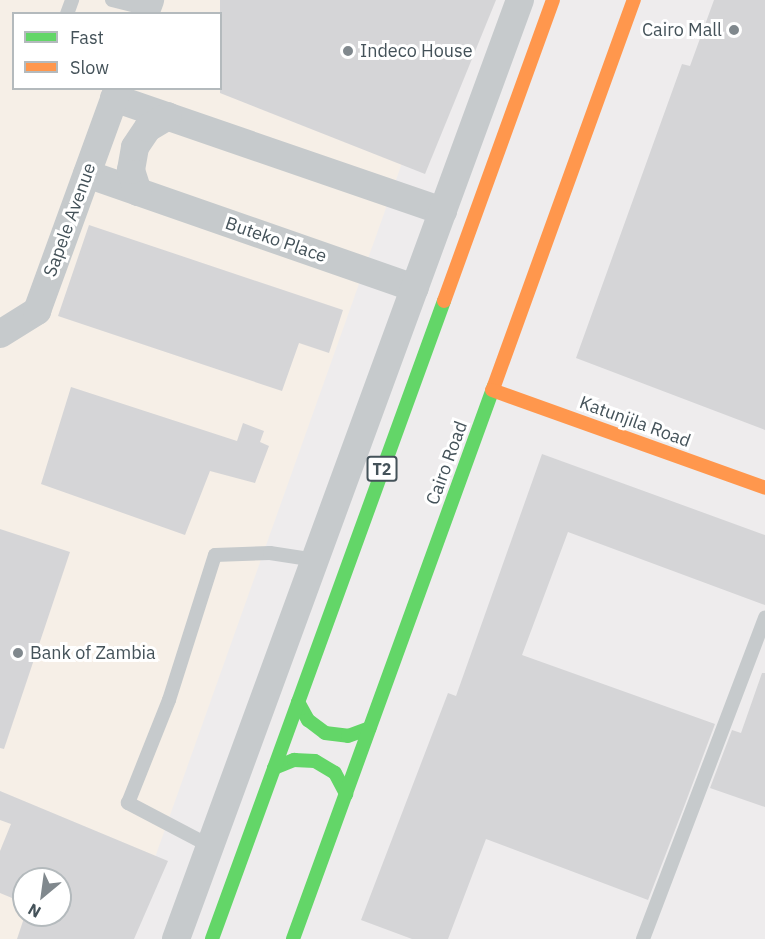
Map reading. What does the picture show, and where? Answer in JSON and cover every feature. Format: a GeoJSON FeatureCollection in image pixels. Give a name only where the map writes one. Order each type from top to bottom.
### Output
{"type":"FeatureCollection","features":[{"type":"Feature","properties":{"kind":"main road","name":"T2"},"geometry":{"type":"LineString","coordinates":[[212,939],[553,0]]}},
{"type":"Feature","properties":{"kind":"main road","name":"Cairo Road"},"geometry":{"type":"LineString","coordinates":[[293,939],[634,0]]}},
{"type":"Feature","properties":{"kind":"main road","name":"Katunjila Road"},"geometry":{"type":"LineString","coordinates":[[492,390],[765,488]]}},
{"type":"Feature","properties":{"kind":"main road"},"geometry":{"type":"LineString","coordinates":[[298,702],[308,720],[325,733],[348,736],[370,728]]}},
{"type":"Feature","properties":{"kind":"main road"},"geometry":{"type":"LineString","coordinates":[[274,768],[294,760],[315,761],[335,773],[346,794]]}},
{"type":"Feature","properties":{"kind":"street"},"geometry":{"type":"LineString","coordinates":[[176,939],[520,0]]}},
{"type":"Feature","properties":{"kind":"street"},"geometry":{"type":"LineString","coordinates":[[116,93],[168,116],[443,211]]}},
{"type":"Feature","properties":{"kind":"street","name":"Sapele Avenue"},"geometry":{"type":"LineString","coordinates":[[0,334],[37,311],[116,93]]}},
{"type":"Feature","properties":{"kind":"street"},"geometry":{"type":"LineString","coordinates":[[138,192],[132,170],[135,147],[148,128],[168,116]]}},
{"type":"Feature","properties":{"kind":"street"},"geometry":{"type":"LineString","coordinates":[[472,130],[510,120]]}},
{"type":"Feature","properties":{"kind":"street","name":"Buteko Place"},"geometry":{"type":"LineString","coordinates":[[87,174],[415,288]]}},
{"type":"Feature","properties":{"kind":"street"},"geometry":{"type":"LineString","coordinates":[[300,599],[326,625]]}},
{"type":"Feature","properties":{"kind":"lane"},"geometry":{"type":"LineString","coordinates":[[112,0],[148,7]]}},
{"type":"Feature","properties":{"kind":"lane"},"geometry":{"type":"LineString","coordinates":[[210,846],[128,804],[169,700],[214,555],[270,553],[315,560]]}},
{"type":"Feature","properties":{"kind":"lane"},"geometry":{"type":"LineString","coordinates":[[642,939],[765,617]]}},
{"type":"Feature","properties":{"kind":"shaded area"},"geometry":{"type":"Polygon","coordinates":[[[0,0],[460,0],[126,939],[0,939],[0,0]]]}},
{"type":"Feature","properties":{"kind":"building","name":"Indeco House"},"geometry":{"type":"Polygon","coordinates":[[[220,0],[496,0],[425,174],[220,93],[222,90],[222,12],[220,12],[220,0]]]}},
{"type":"Feature","properties":{"kind":"building"},"geometry":{"type":"Polygon","coordinates":[[[714,0],[765,0],[765,430],[576,358],[682,64],[690,66],[714,0]]]}},
{"type":"Feature","properties":{"kind":"building"},"geometry":{"type":"Polygon","coordinates":[[[89,225],[343,310],[329,353],[299,343],[282,391],[58,316],[89,225]]]}},
{"type":"Feature","properties":{"kind":"building"},"geometry":{"type":"Polygon","coordinates":[[[71,387],[237,441],[243,423],[264,431],[260,442],[269,446],[255,483],[210,471],[185,535],[41,484],[71,387]]]}},
{"type":"Feature","properties":{"kind":"building"},"geometry":{"type":"Polygon","coordinates":[[[542,454],[765,535],[765,605],[568,532],[522,655],[715,724],[685,804],[648,900],[486,839],[448,939],[412,939],[361,920],[448,693],[456,696],[542,454]]]}},
{"type":"Feature","properties":{"kind":"building","name":"Bank of Zambia"},"geometry":{"type":"Polygon","coordinates":[[[0,529],[70,552],[4,749],[0,748],[0,529]]]}},
{"type":"Feature","properties":{"kind":"building"},"geometry":{"type":"Polygon","coordinates":[[[762,673],[765,673],[765,807],[710,788],[732,730],[741,733],[762,673]]]}},
{"type":"Feature","properties":{"kind":"building"},"geometry":{"type":"Polygon","coordinates":[[[0,791],[168,861],[134,939],[17,939],[21,927],[72,927],[72,867],[12,867],[12,898],[0,893],[0,851],[11,824],[0,820],[0,791]]]}},
{"type":"Feature","properties":{"kind":"traffic: fast"},"geometry":{"type":"LineString","coordinates":[[212,939],[444,301]]}},
{"type":"Feature","properties":{"kind":"traffic: fast"},"geometry":{"type":"LineString","coordinates":[[293,939],[494,386]]}},
{"type":"Feature","properties":{"kind":"traffic: fast"},"geometry":{"type":"LineString","coordinates":[[298,702],[308,720],[325,733],[348,736],[370,728]]}},
{"type":"Feature","properties":{"kind":"traffic: fast"},"geometry":{"type":"LineString","coordinates":[[274,768],[294,760],[315,761],[335,773],[346,794]]}},
{"type":"Feature","properties":{"kind":"traffic: slow"},"geometry":{"type":"LineString","coordinates":[[444,301],[553,0]]}},
{"type":"Feature","properties":{"kind":"traffic: slow"},"geometry":{"type":"LineString","coordinates":[[494,386],[634,0]]}},
{"type":"Feature","properties":{"kind":"traffic: slow"},"geometry":{"type":"LineString","coordinates":[[492,390],[765,488]]}},
{"type":"Feature","properties":{"kind":"place","name":"Cairo Mall"},"geometry":{"type":"Point","coordinates":[734,30]}},
{"type":"Feature","properties":{"kind":"place","name":"Indeco House"},"geometry":{"type":"Point","coordinates":[348,51]}},
{"type":"Feature","properties":{"kind":"place","name":"Bank of Zambia"},"geometry":{"type":"Point","coordinates":[18,653]}}]}
